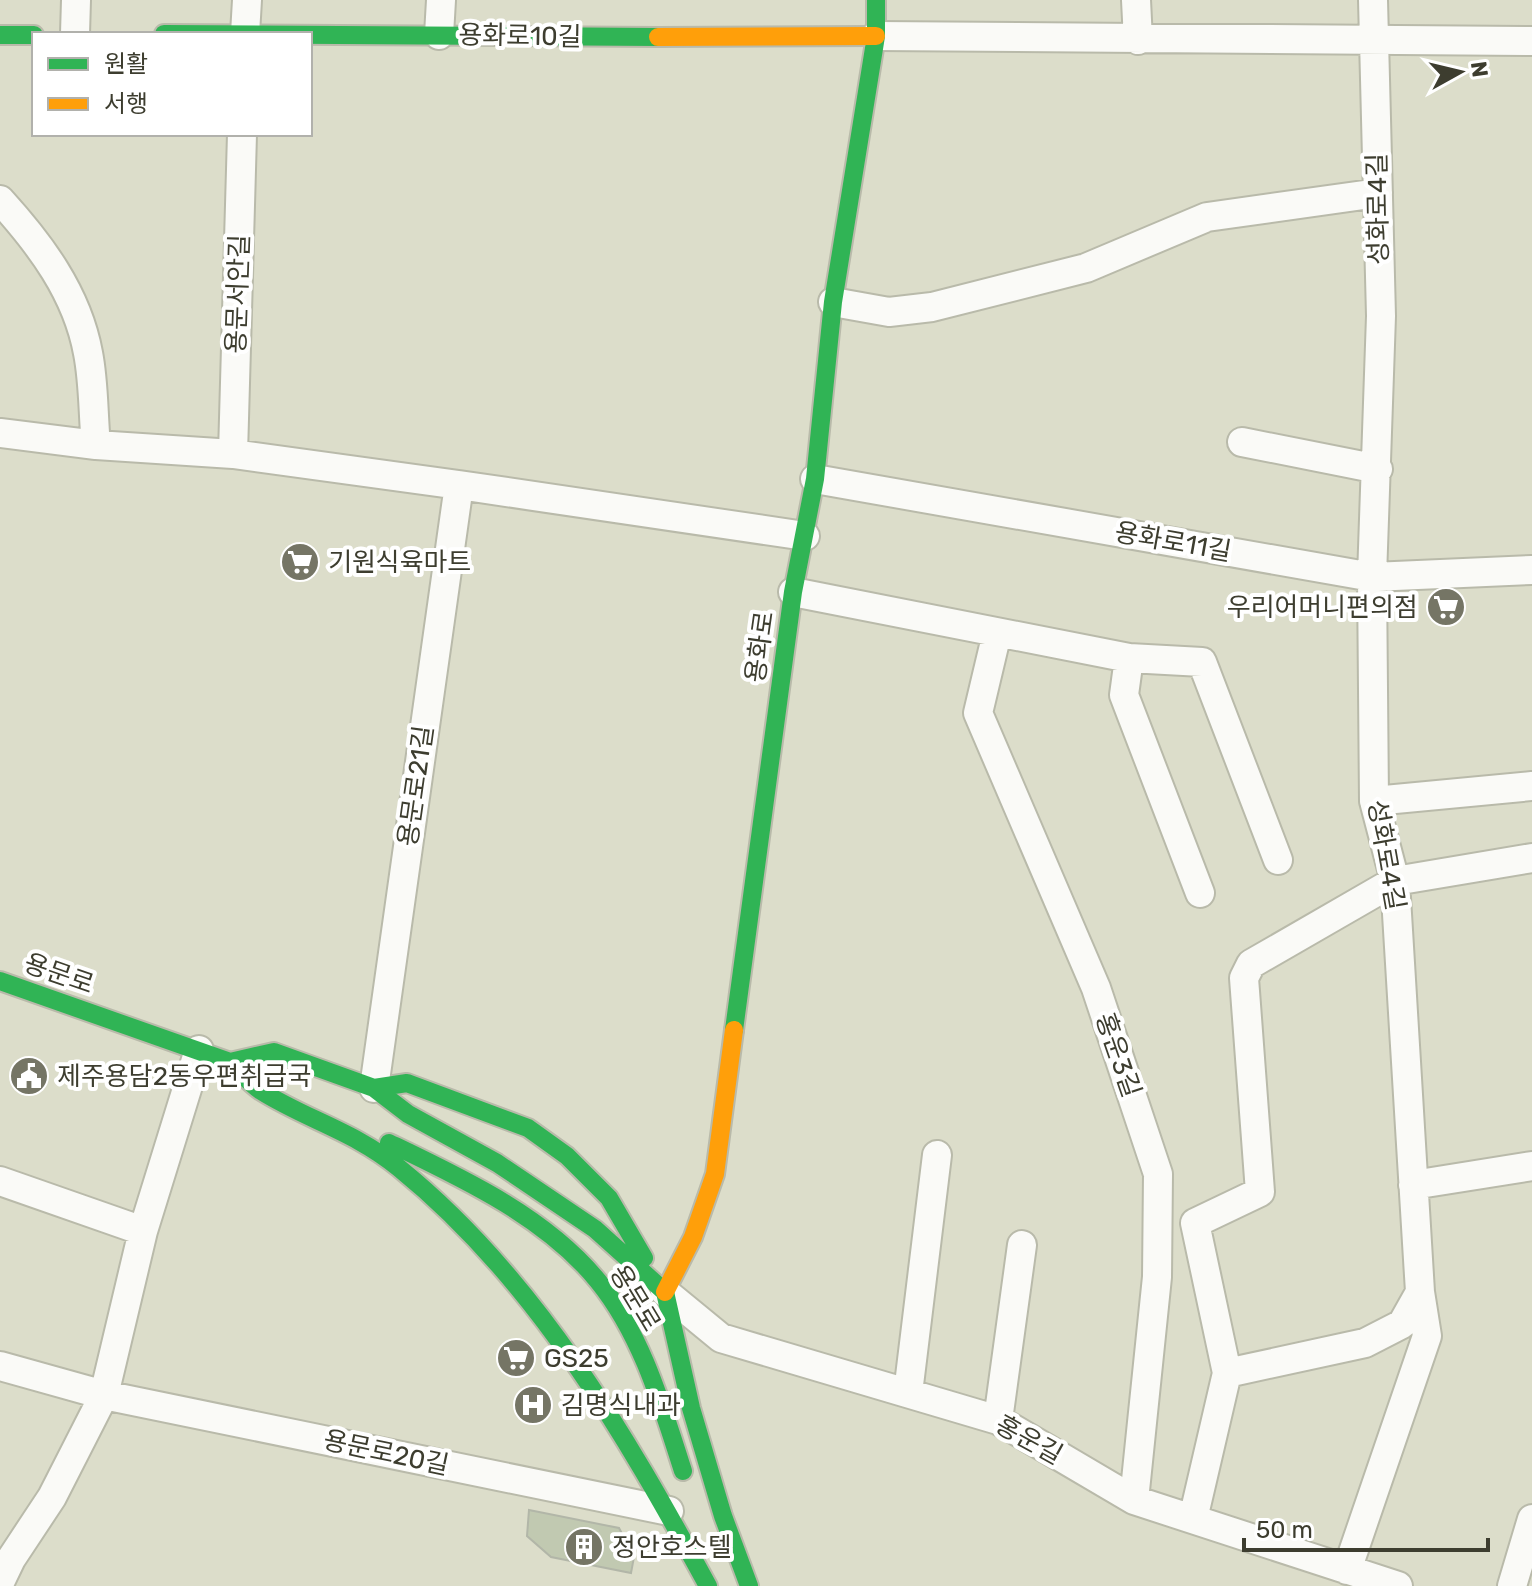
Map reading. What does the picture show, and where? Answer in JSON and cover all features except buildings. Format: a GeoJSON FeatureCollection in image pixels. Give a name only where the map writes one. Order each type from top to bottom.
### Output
{"type":"FeatureCollection","features":[{"type":"Feature","properties":{"kind":"main road","name":"용화로"},"geometry":{"type":"LineString","coordinates":[[665,1292],[693,1237],[715,1174],[793,592],[815,479],[833,302],[876,36],[876,0]]}},
{"type":"Feature","properties":{"kind":"main road","name":"용화로10길"},"geometry":{"type":"LineString","coordinates":[[312,34],[876,36]]}},
{"type":"Feature","properties":{"kind":"main road"},"geometry":{"type":"LineString","coordinates":[[0,35],[32,35]]}},
{"type":"Feature","properties":{"kind":"main road","name":"용문로"},"geometry":{"type":"LineString","coordinates":[[0,981],[230,1062],[274,1052],[374,1088],[408,1114],[508,1170],[595,1229],[665,1292]]}},
{"type":"Feature","properties":{"kind":"main road"},"geometry":{"type":"LineString","coordinates":[[230,1062],[261,1091],[336,1126],[397,1166],[440,1204],[501,1267],[680,1503],[709,1586]]}},
{"type":"Feature","properties":{"kind":"main road","name":"용문로"},"geometry":{"type":"LineString","coordinates":[[374,1088],[407,1083],[528,1128],[567,1156],[609,1198],[665,1292],[691,1408],[723,1516],[749,1586]]}},
{"type":"Feature","properties":{"kind":"main road","name":"용문로"},"geometry":{"type":"LineString","coordinates":[[336,1126],[382,1140],[443,1168],[577,1258],[599,1282],[619,1314],[648,1373],[680,1503]]}},
{"type":"Feature","properties":{"kind":"main road"},"geometry":{"type":"LineString","coordinates":[[508,1170],[525,1192],[527,1202],[521,1209],[511,1211]]}},
{"type":"Feature","properties":{"kind":"main road"},"geometry":{"type":"LineString","coordinates":[[702,1534],[709,1586]]}},
{"type":"Feature","properties":{"kind":"street"},"geometry":{"type":"LineString","coordinates":[[75,32],[76,0]]}},
{"type":"Feature","properties":{"kind":"street"},"geometry":{"type":"LineString","coordinates":[[245,32],[247,0]]}},
{"type":"Feature","properties":{"kind":"street"},"geometry":{"type":"LineString","coordinates":[[439,35],[441,0]]}},
{"type":"Feature","properties":{"kind":"street"},"geometry":{"type":"LineString","coordinates":[[1136,0],[1138,40]]}},
{"type":"Feature","properties":{"kind":"street","name":"성화로4길"},"geometry":{"type":"LineString","coordinates":[[1347,1570],[1427,1336],[1420,1292],[1395,881],[1374,801],[1372,577],[1378,469],[1378,193],[1373,0]]}},
{"type":"Feature","properties":{"kind":"street"},"geometry":{"type":"LineString","coordinates":[[876,36],[1375,43],[1532,41]]}},
{"type":"Feature","properties":{"kind":"street","name":"용문서안길"},"geometry":{"type":"LineString","coordinates":[[233,454],[242,136]]}},
{"type":"Feature","properties":{"kind":"street"},"geometry":{"type":"LineString","coordinates":[[833,302],[889,312],[932,307],[1086,268],[1207,217],[1378,193]]}},
{"type":"Feature","properties":{"kind":"street"},"geometry":{"type":"LineString","coordinates":[[0,200],[34,237],[76,307],[88,353],[96,445]]}},
{"type":"Feature","properties":{"kind":"street"},"geometry":{"type":"LineString","coordinates":[[0,433],[96,445],[233,454],[805,536]]}},
{"type":"Feature","properties":{"kind":"street"},"geometry":{"type":"LineString","coordinates":[[1242,442],[1378,469]]}},
{"type":"Feature","properties":{"kind":"street","name":"용화로11길"},"geometry":{"type":"LineString","coordinates":[[815,479],[1372,577],[1532,570]]}},
{"type":"Feature","properties":{"kind":"street","name":"용문로21길"},"geometry":{"type":"LineString","coordinates":[[374,1088],[459,485]]}},
{"type":"Feature","properties":{"kind":"street"},"geometry":{"type":"LineString","coordinates":[[793,592],[1129,658],[1202,662],[1278,860]]}},
{"type":"Feature","properties":{"kind":"street","name":"홍운3길"},"geometry":{"type":"LineString","coordinates":[[997,633],[978,713],[1096,988],[1158,1174],[1157,1277],[1134,1500]]}},
{"type":"Feature","properties":{"kind":"street"},"geometry":{"type":"LineString","coordinates":[[1129,658],[1124,695],[1200,893]]}},
{"type":"Feature","properties":{"kind":"street"},"geometry":{"type":"LineString","coordinates":[[1374,801],[1532,786]]}},
{"type":"Feature","properties":{"kind":"street"},"geometry":{"type":"LineString","coordinates":[[1193,1519],[1227,1373],[1195,1223],[1260,1192],[1244,978],[1251,964],[1395,881],[1532,858]]}},
{"type":"Feature","properties":{"kind":"street"},"geometry":{"type":"LineString","coordinates":[[0,1582],[11,1559],[52,1497],[104,1395],[143,1231],[199,1050]]}},
{"type":"Feature","properties":{"kind":"street"},"geometry":{"type":"LineString","coordinates":[[908,1393],[937,1155]]}},
{"type":"Feature","properties":{"kind":"street"},"geometry":{"type":"LineString","coordinates":[[1413,1185],[1532,1166]]}},
{"type":"Feature","properties":{"kind":"street"},"geometry":{"type":"LineString","coordinates":[[0,1181],[143,1231]]}},
{"type":"Feature","properties":{"kind":"street"},"geometry":{"type":"LineString","coordinates":[[998,1420],[1022,1245]]}},
{"type":"Feature","properties":{"kind":"street","name":"홍운길"},"geometry":{"type":"LineString","coordinates":[[665,1292],[721,1338],[998,1420],[1134,1500],[1398,1586]]}},
{"type":"Feature","properties":{"kind":"street"},"geometry":{"type":"LineString","coordinates":[[1227,1373],[1365,1343],[1402,1324],[1420,1292]]}},
{"type":"Feature","properties":{"kind":"street","name":"용문로20길"},"geometry":{"type":"LineString","coordinates":[[0,1366],[104,1395],[680,1503]]}},
{"type":"Feature","properties":{"kind":"street"},"geometry":{"type":"LineString","coordinates":[[1512,1586],[1532,1519]]}},
{"type":"Feature","properties":{"kind":"traffic: fast"},"geometry":{"type":"LineString","coordinates":[[734,1030],[793,592],[815,479],[833,302],[876,36],[876,0]]}},
{"type":"Feature","properties":{"kind":"traffic: fast"},"geometry":{"type":"LineString","coordinates":[[0,35],[32,35]]}},
{"type":"Feature","properties":{"kind":"traffic: fast"},"geometry":{"type":"LineString","coordinates":[[312,35],[658,37]]}},
{"type":"Feature","properties":{"kind":"traffic: fast"},"geometry":{"type":"LineString","coordinates":[[0,981],[230,1062],[274,1052],[374,1088],[408,1114],[497,1163],[595,1229],[665,1292],[691,1408],[723,1516],[749,1586]]}},
{"type":"Feature","properties":{"kind":"traffic: fast"},"geometry":{"type":"LineString","coordinates":[[230,1062],[261,1091],[382,1155],[448,1212],[493,1259],[535,1309],[610,1416],[708,1586]]}},
{"type":"Feature","properties":{"kind":"traffic: fast"},"geometry":{"type":"LineString","coordinates":[[374,1088],[407,1083],[528,1128],[567,1156],[609,1198],[644,1258]]}},
{"type":"Feature","properties":{"kind":"traffic: fast"},"geometry":{"type":"LineString","coordinates":[[389,1143],[473,1185],[528,1218],[554,1237],[598,1281],[639,1348],[683,1471]]}},
{"type":"Feature","properties":{"kind":"traffic: slow"},"geometry":{"type":"LineString","coordinates":[[658,37],[876,36]]}},
{"type":"Feature","properties":{"kind":"traffic: slow"},"geometry":{"type":"LineString","coordinates":[[665,1292],[693,1237],[715,1174],[734,1030]]}},
{"type":"Feature","properties":{"kind":"place","name":"기원식육마트"},"geometry":{"type":"Point","coordinates":[300,562]}},
{"type":"Feature","properties":{"kind":"place","name":"우리어머니편의점"},"geometry":{"type":"Point","coordinates":[1446,607]}},
{"type":"Feature","properties":{"kind":"place","name":"제주용담2동우편취급국"},"geometry":{"type":"Point","coordinates":[29,1076]}},
{"type":"Feature","properties":{"kind":"place","name":"GS25"},"geometry":{"type":"Point","coordinates":[516,1358]}},
{"type":"Feature","properties":{"kind":"place","name":"김명식내과"},"geometry":{"type":"Point","coordinates":[533,1405]}},
{"type":"Feature","properties":{"kind":"place","name":"정안호스텔"},"geometry":{"type":"Point","coordinates":[584,1547]}}]}
